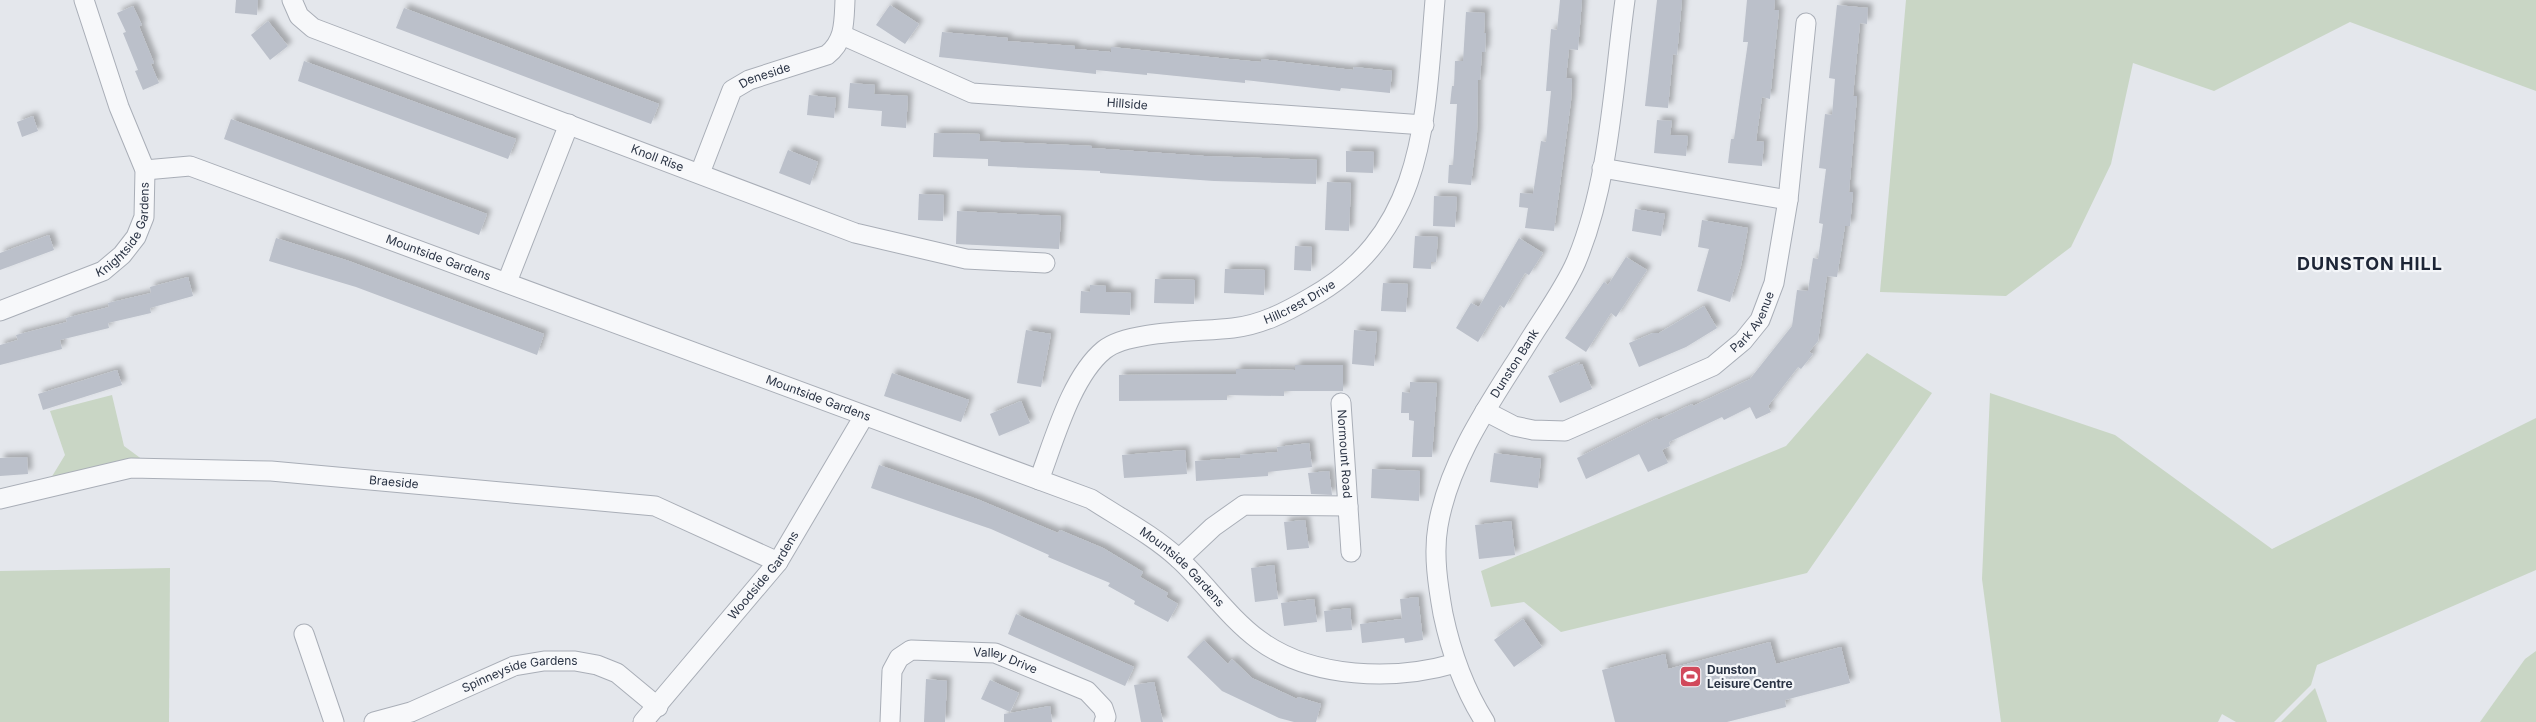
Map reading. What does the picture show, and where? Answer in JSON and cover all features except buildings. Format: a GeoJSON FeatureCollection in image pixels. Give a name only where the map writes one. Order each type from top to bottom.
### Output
{"type":"FeatureCollection","features":[{"type":"Feature","properties":{"kind":"street","name":"Knightside Gardens"},"geometry":{"type":"LineString","coordinates":[[0,311],[103,271],[122,255],[136,237],[144,217],[145,170],[119,107],[84,0]]}},
{"type":"Feature","properties":{"kind":"street","name":"Knoll Rise"},"geometry":{"type":"LineString","coordinates":[[292,0],[299,16],[313,28],[855,232],[966,259],[1045,263]]}},
{"type":"Feature","properties":{"kind":"street"},"geometry":{"type":"LineString","coordinates":[[842,36],[845,0]]}},
{"type":"Feature","properties":{"kind":"street","name":"Hillcrest Drive"},"geometry":{"type":"LineString","coordinates":[[1039,480],[1068,404],[1090,363],[1106,348],[1127,338],[1247,326],[1284,314],[1330,287],[1371,251],[1395,213],[1410,182],[1424,125],[1435,0]]}},
{"type":"Feature","properties":{"kind":"street","name":"Dunston Bank"},"geometry":{"type":"LineString","coordinates":[[1485,722],[1466,687],[1456,663],[1446,629],[1439,592],[1436,549],[1438,526],[1451,480],[1485,411],[1575,265],[1587,232],[1602,168],[1625,0]]}},
{"type":"Feature","properties":{"kind":"street","name":"Park Avenue"},"geometry":{"type":"LineString","coordinates":[[1485,411],[1514,426],[1533,430],[1565,431],[1713,366],[1743,341],[1760,320],[1774,283],[1788,200],[1806,23]]}},
{"type":"Feature","properties":{"kind":"street","name":"Hillside"},"geometry":{"type":"LineString","coordinates":[[842,36],[972,93],[1424,125]]}},
{"type":"Feature","properties":{"kind":"street","name":"Deneside"},"geometry":{"type":"LineString","coordinates":[[700,173],[732,90],[749,80],[827,55],[836,48],[842,36]]}},
{"type":"Feature","properties":{"kind":"street"},"geometry":{"type":"LineString","coordinates":[[507,282],[569,124]]}},
{"type":"Feature","properties":{"kind":"street","name":"Mountside Gardens"},"geometry":{"type":"LineString","coordinates":[[145,170],[190,166],[1091,500],[1133,526],[1179,559],[1218,603],[1260,640],[1300,660],[1352,673],[1389,675],[1433,669],[1456,663]]}},
{"type":"Feature","properties":{"kind":"street"},"geometry":{"type":"LineString","coordinates":[[1602,168],[1788,200]]}},
{"type":"Feature","properties":{"kind":"street","name":"Normount Road"},"geometry":{"type":"LineString","coordinates":[[1341,403],[1351,552]]}},
{"type":"Feature","properties":{"kind":"street","name":"Woodside Gardens"},"geometry":{"type":"LineString","coordinates":[[643,722],[658,707],[778,562],[864,416]]}},
{"type":"Feature","properties":{"kind":"street","name":"Braeside"},"geometry":{"type":"LineString","coordinates":[[0,499],[13,498],[131,468],[271,471],[655,506],[778,562]]}},
{"type":"Feature","properties":{"kind":"street","name":"Normount Road"},"geometry":{"type":"LineString","coordinates":[[1179,559],[1213,527],[1244,505],[1348,506]]}},
{"type":"Feature","properties":{"kind":"street"},"geometry":{"type":"LineString","coordinates":[[304,634],[334,722]]}},
{"type":"Feature","properties":{"kind":"street","name":"Valley Drive"},"geometry":{"type":"LineString","coordinates":[[890,722],[892,671],[899,658],[911,650],[995,653],[1087,691],[1103,708],[1106,717],[1104,722]]}},
{"type":"Feature","properties":{"kind":"street","name":"Spinneyside Gardens"},"geometry":{"type":"LineString","coordinates":[[374,722],[411,712],[514,666],[544,661],[575,661],[597,665],[617,673],[658,707]]}},
{"type":"Feature","properties":{"kind":"green space"},"geometry":{"type":"Polygon","coordinates":[[[1906,0],[2536,0],[2536,91],[2350,22],[2214,91],[2133,63],[2111,164],[2071,247],[2006,296],[1880,292],[1906,0]]]}},
{"type":"Feature","properties":{"kind":"green space"},"geometry":{"type":"Polygon","coordinates":[[[1867,353],[1932,393],[1807,573],[1561,632],[1524,602],[1491,607],[1481,571],[1786,446],[1867,353]]]}},
{"type":"Feature","properties":{"kind":"green space"},"geometry":{"type":"Polygon","coordinates":[[[1990,393],[2115,435],[2272,549],[2536,418],[2536,570],[2317,665],[2311,685],[2274,722],[2236,722],[2222,714],[2218,722],[2001,722],[1982,579],[1990,393]]]}},
{"type":"Feature","properties":{"kind":"green space"},"geometry":{"type":"Polygon","coordinates":[[[112,395],[124,446],[143,460],[48,483],[65,455],[50,411],[112,395]]]}},
{"type":"Feature","properties":{"kind":"green space"},"geometry":{"type":"Polygon","coordinates":[[[170,568],[169,722],[0,722],[0,571],[170,568]]]}},
{"type":"Feature","properties":{"kind":"green space"},"geometry":{"type":"Polygon","coordinates":[[[2536,651],[2536,722],[2480,722],[2525,659],[2536,651]]]}},
{"type":"Feature","properties":{"kind":"green space"},"geometry":{"type":"Polygon","coordinates":[[[2315,688],[2327,722],[2281,722],[2315,688]]]}},
{"type":"Feature","properties":{"kind":"place","name":"Dunston Leisure Centre"},"geometry":{"type":"Point","coordinates":[1691,677]}},
{"type":"Feature","properties":{"kind":"district","name":"DUNSTON HILL"},"geometry":{"type":"Point","coordinates":[2370,264]}}]}
